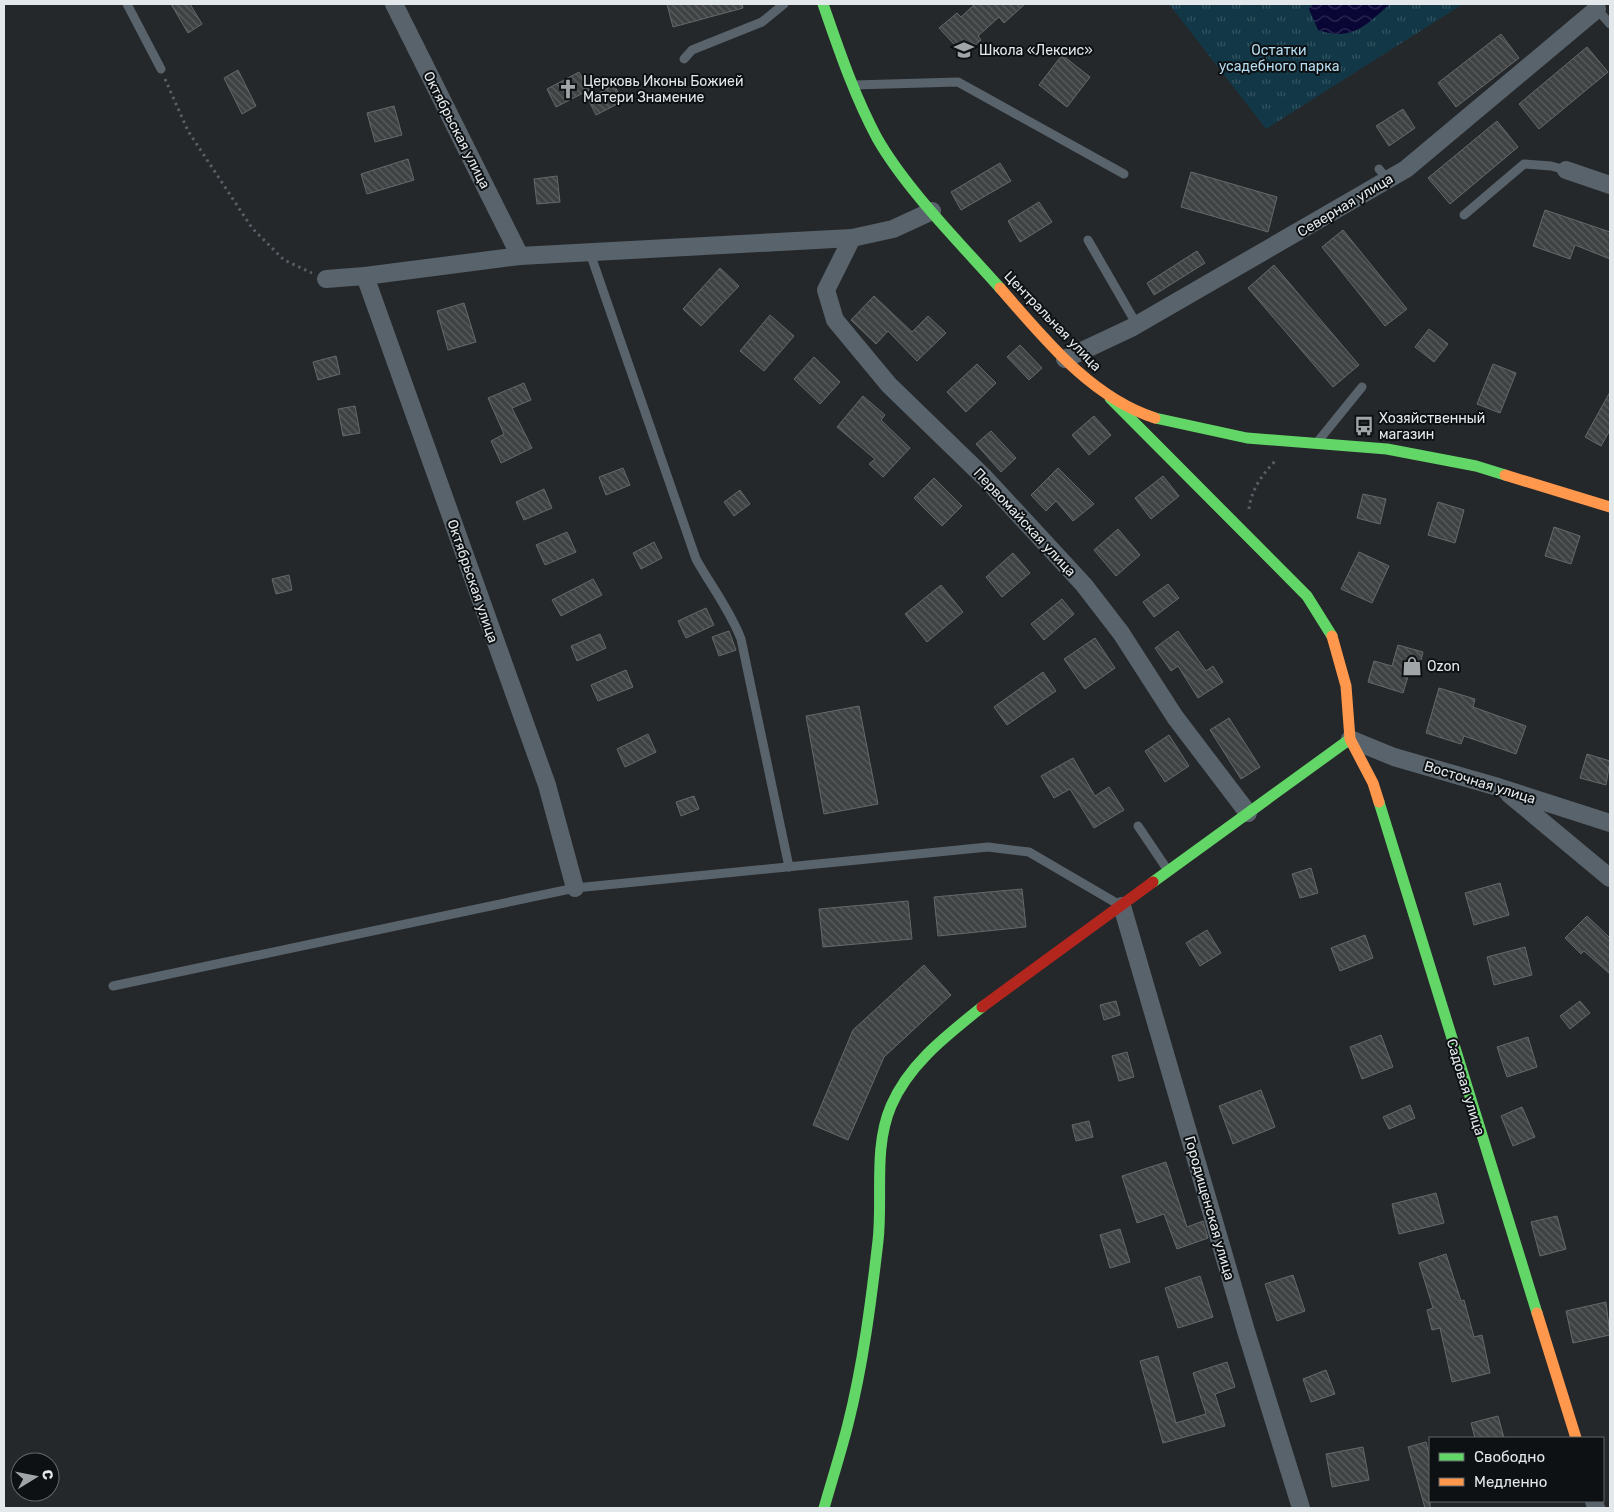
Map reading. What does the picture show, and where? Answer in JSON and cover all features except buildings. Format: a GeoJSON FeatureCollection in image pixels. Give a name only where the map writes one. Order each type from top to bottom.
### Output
{"type":"FeatureCollection","features":[{"type":"Feature","properties":{"kind":"street","name":"Октябрьская улица"},"geometry":{"type":"LineString","coordinates":[[394,4],[520,256]]}},
{"type":"Feature","properties":{"kind":"street","name":"Центральная улица"},"geometry":{"type":"LineString","coordinates":[[823,4],[851,85],[878,139],[932,211],[1065,359],[1110,398],[1152,418],[1247,438],[1387,449],[1476,466],[1610,507]]}},
{"type":"Feature","properties":{"kind":"street","name":"Северная улица"},"geometry":{"type":"LineString","coordinates":[[1065,359],[1137,325],[1383,174],[1406,169],[1597,9]]}},
{"type":"Feature","properties":{"kind":"street"},"geometry":{"type":"LineString","coordinates":[[1566,170],[1610,183]]}},
{"type":"Feature","properties":{"kind":"street"},"geometry":{"type":"LineString","coordinates":[[326,279],[365,276],[520,256],[590,254],[852,238],[893,229],[932,211]]}},
{"type":"Feature","properties":{"kind":"street","name":"Первомайская улица"},"geometry":{"type":"LineString","coordinates":[[852,238],[826,290],[835,320],[888,385],[985,478],[1084,585],[1121,633],[1175,717],[1248,813]]}},
{"type":"Feature","properties":{"kind":"street","name":"Октябрьская улица"},"geometry":{"type":"LineString","coordinates":[[365,276],[546,785],[575,888]]}},
{"type":"Feature","properties":{"kind":"street"},"geometry":{"type":"LineString","coordinates":[[824,1508],[848,1424],[861,1360],[878,1240],[882,1139],[890,1108],[905,1078],[936,1044],[1000,992],[1122,906],[1350,739],[1346,686],[1330,630],[1306,596],[1110,398]]}},
{"type":"Feature","properties":{"kind":"street","name":"Восточная улица"},"geometry":{"type":"LineString","coordinates":[[1350,739],[1394,757],[1498,786],[1610,823]]}},
{"type":"Feature","properties":{"kind":"street","name":"Садовая улица"},"geometry":{"type":"LineString","coordinates":[[1350,739],[1373,783],[1576,1437]]}},
{"type":"Feature","properties":{"kind":"street"},"geometry":{"type":"LineString","coordinates":[[1498,786],[1610,878]]}},
{"type":"Feature","properties":{"kind":"street","name":"Городищенская улица"},"geometry":{"type":"LineString","coordinates":[[1122,906],[1246,1332],[1301,1508]]}},
{"type":"Feature","properties":{"kind":"lane"},"geometry":{"type":"LineString","coordinates":[[127,4],[161,69]]}},
{"type":"Feature","properties":{"kind":"lane"},"geometry":{"type":"LineString","coordinates":[[684,59],[692,50],[762,22],[784,4]]}},
{"type":"Feature","properties":{"kind":"lane"},"geometry":{"type":"LineString","coordinates":[[1597,9],[1610,24]]}},
{"type":"Feature","properties":{"kind":"lane"},"geometry":{"type":"LineString","coordinates":[[851,85],[885,88],[958,82],[1124,174]]}},
{"type":"Feature","properties":{"kind":"lane"},"geometry":{"type":"LineString","coordinates":[[1464,215],[1524,164],[1551,166],[1566,170]]}},
{"type":"Feature","properties":{"kind":"lane"},"geometry":{"type":"LineString","coordinates":[[1088,240],[1137,325]]}},
{"type":"Feature","properties":{"kind":"lane"},"geometry":{"type":"LineString","coordinates":[[590,254],[696,560],[713,590],[733,617],[741,639],[789,867]]}},
{"type":"Feature","properties":{"kind":"lane"},"geometry":{"type":"LineString","coordinates":[[1316,444],[1362,387]]}},
{"type":"Feature","properties":{"kind":"lane"},"geometry":{"type":"LineString","coordinates":[[1138,826],[1169,871]]}},
{"type":"Feature","properties":{"kind":"lane"},"geometry":{"type":"LineString","coordinates":[[113,986],[575,888],[988,847],[1028,852],[1122,906]]}},
{"type":"Feature","properties":{"kind":"path"},"geometry":{"type":"LineString","coordinates":[[161,69],[188,131],[252,228],[284,260],[326,279]]}},
{"type":"Feature","properties":{"kind":"path"},"geometry":{"type":"LineString","coordinates":[[1248,514],[1250,500],[1262,475],[1278,458]]}},
{"type":"Feature","properties":{"kind":"green space","name":"Остатки усадебного парка"},"geometry":{"type":"Polygon","coordinates":[[[1169,4],[1463,4],[1266,129],[1169,4]]]}},
{"type":"Feature","properties":{"kind":"water"},"geometry":{"type":"Polygon","coordinates":[[[1313,4],[1390,4],[1366,25],[1349,33],[1340,34],[1318,30],[1309,9],[1313,4]]]}},
{"type":"Feature","properties":{"kind":"traffic: fast"},"geometry":{"type":"LineString","coordinates":[[823,4],[847,72],[877,138],[918,196],[1000,288]]}},
{"type":"Feature","properties":{"kind":"traffic: fast"},"geometry":{"type":"LineString","coordinates":[[1110,398],[1307,596],[1332,636]]}},
{"type":"Feature","properties":{"kind":"traffic: fast"},"geometry":{"type":"LineString","coordinates":[[1155,418],[1247,438],[1387,449],[1476,466],[1505,475]]}},
{"type":"Feature","properties":{"kind":"traffic: fast"},"geometry":{"type":"LineString","coordinates":[[1153,882],[1350,739]]}},
{"type":"Feature","properties":{"kind":"traffic: fast"},"geometry":{"type":"LineString","coordinates":[[1379,802],[1537,1313]]}},
{"type":"Feature","properties":{"kind":"traffic: fast"},"geometry":{"type":"LineString","coordinates":[[824,1508],[848,1424],[866,1333],[878,1241],[880,1156],[885,1122],[899,1091],[918,1064],[942,1040],[982,1007]]}},
{"type":"Feature","properties":{"kind":"traffic: slow"},"geometry":{"type":"LineString","coordinates":[[1000,288],[1051,346],[1089,381],[1131,408],[1155,418]]}},
{"type":"Feature","properties":{"kind":"traffic: slow"},"geometry":{"type":"LineString","coordinates":[[1505,475],[1610,507]]}},
{"type":"Feature","properties":{"kind":"traffic: slow"},"geometry":{"type":"LineString","coordinates":[[1332,636],[1346,686],[1350,739],[1373,783],[1379,802]]}},
{"type":"Feature","properties":{"kind":"traffic: slow"},"geometry":{"type":"LineString","coordinates":[[1537,1313],[1576,1437]]}},
{"type":"Feature","properties":{"kind":"traffic: jam"},"geometry":{"type":"LineString","coordinates":[[982,1007],[1153,882]]}},
{"type":"Feature","properties":{"kind":"place","name":"Школа «Лексис»"},"geometry":{"type":"Point","coordinates":[964,50]}},
{"type":"Feature","properties":{"kind":"place","name":"Церковь Иконы Божией Матери Знамение"},"geometry":{"type":"Point","coordinates":[568,89]}},
{"type":"Feature","properties":{"kind":"place","name":"Хозяйственный магазин"},"geometry":{"type":"Point","coordinates":[1364,426]}},
{"type":"Feature","properties":{"kind":"place","name":"Ozon"},"geometry":{"type":"Point","coordinates":[1412,666]}}]}
